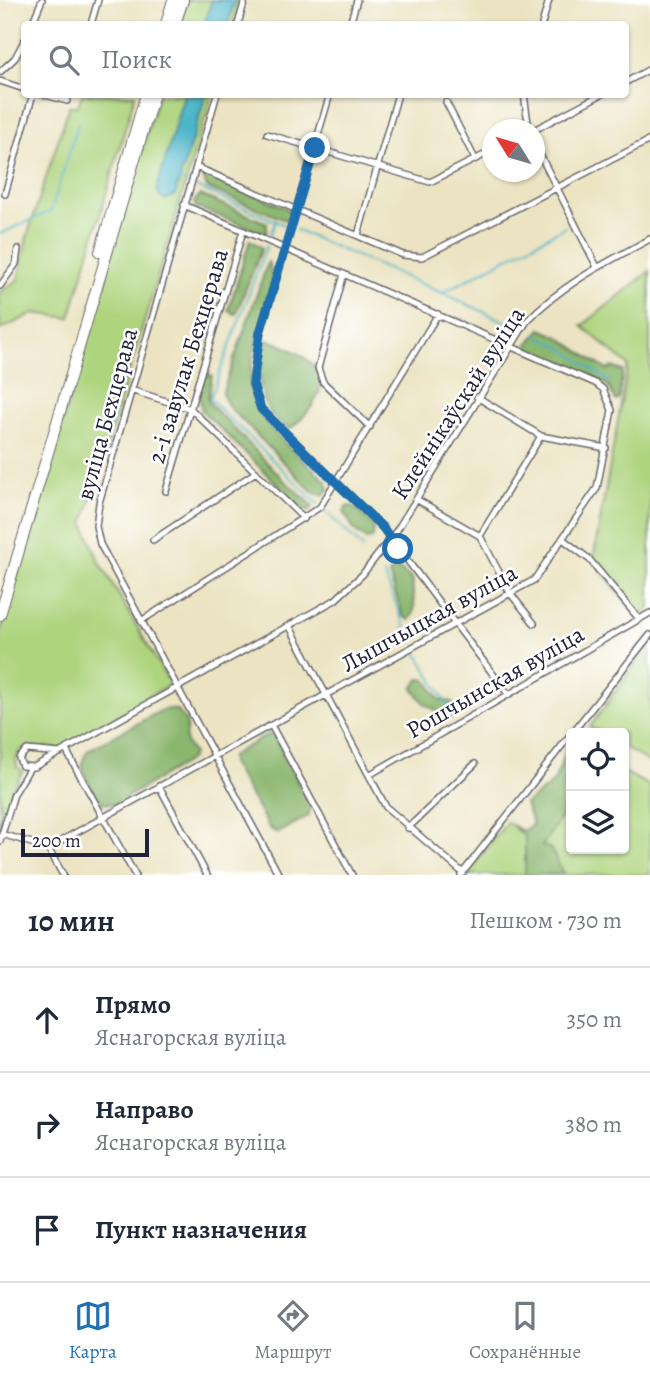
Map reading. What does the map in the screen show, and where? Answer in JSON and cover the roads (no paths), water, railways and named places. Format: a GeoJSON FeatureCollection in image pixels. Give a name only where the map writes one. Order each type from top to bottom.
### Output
{"type":"FeatureCollection","features":[{"type":"Feature","properties":{"kind":"highway"},"geometry":{"type":"LineString","coordinates":[[167,21],[173,0]]}},
{"type":"Feature","properties":{"kind":"highway"},"geometry":{"type":"LineString","coordinates":[[176,21],[183,0]]}},
{"type":"Feature","properties":{"kind":"highway"},"geometry":{"type":"LineString","coordinates":[[0,592],[145,98]]}},
{"type":"Feature","properties":{"kind":"highway"},"geometry":{"type":"LineString","coordinates":[[0,615],[153,98]]}},
{"type":"Feature","properties":{"kind":"street"},"geometry":{"type":"LineString","coordinates":[[33,21],[42,0]]}},
{"type":"Feature","properties":{"kind":"street"},"geometry":{"type":"LineString","coordinates":[[92,21],[99,0]]}},
{"type":"Feature","properties":{"kind":"street"},"geometry":{"type":"LineString","coordinates":[[239,21],[245,0]]}},
{"type":"Feature","properties":{"kind":"street"},"geometry":{"type":"LineString","coordinates":[[351,21],[357,0]]}},
{"type":"Feature","properties":{"kind":"street"},"geometry":{"type":"LineString","coordinates":[[543,21],[549,0]]}},
{"type":"Feature","properties":{"kind":"street"},"geometry":{"type":"LineString","coordinates":[[0,72],[15,58],[21,47]]}},
{"type":"Feature","properties":{"kind":"street"},"geometry":{"type":"LineString","coordinates":[[629,80],[650,69]]}},
{"type":"Feature","properties":{"kind":"street"},"geometry":{"type":"LineString","coordinates":[[0,80],[21,88]]}},
{"type":"Feature","properties":{"kind":"street"},"geometry":{"type":"LineString","coordinates":[[5,194],[32,98]]}},
{"type":"Feature","properties":{"kind":"street","name":"вуліца Бехцерава"},"geometry":{"type":"LineString","coordinates":[[216,98],[99,503],[96,526],[100,544],[279,875]]}},
{"type":"Feature","properties":{"kind":"street"},"geometry":{"type":"LineString","coordinates":[[329,98],[260,333],[253,384],[261,409],[391,539],[508,694]]}},
{"type":"Feature","properties":{"kind":"street"},"geometry":{"type":"LineString","coordinates":[[358,235],[397,98]]}},
{"type":"Feature","properties":{"kind":"street"},"geometry":{"type":"LineString","coordinates":[[525,98],[530,119]]}},
{"type":"Feature","properties":{"kind":"street"},"geometry":{"type":"LineString","coordinates":[[545,123],[594,98]]}},
{"type":"Feature","properties":{"kind":"street"},"geometry":{"type":"LineString","coordinates":[[446,102],[475,159]]}},
{"type":"Feature","properties":{"kind":"street"},"geometry":{"type":"LineString","coordinates":[[267,134],[430,182],[482,156]]}},
{"type":"Feature","properties":{"kind":"street"},"geometry":{"type":"LineString","coordinates":[[196,167],[403,255],[422,257],[650,140]]}},
{"type":"Feature","properties":{"kind":"street"},"geometry":{"type":"LineString","coordinates":[[545,167],[597,267]]}},
{"type":"Feature","properties":{"kind":"street","name":"Лышчыцкая вуліца"},"geometry":{"type":"LineString","coordinates":[[48,848],[534,580],[564,540],[597,488],[606,448],[612,411],[603,389],[509,345],[184,205]]}},
{"type":"Feature","properties":{"kind":"street","name":"2-і завулак Бехцерава"},"geometry":{"type":"LineString","coordinates":[[166,491],[243,231]]}},
{"type":"Feature","properties":{"kind":"street","name":"Клейнікаўскай вуліца"},"geometry":{"type":"LineString","coordinates":[[29,769],[335,600],[362,575],[391,539],[509,345],[541,306],[597,267],[650,239]]}},
{"type":"Feature","properties":{"kind":"street"},"geometry":{"type":"LineString","coordinates":[[0,286],[16,264],[18,249]]}},
{"type":"Feature","properties":{"kind":"street"},"geometry":{"type":"LineString","coordinates":[[344,274],[319,355],[318,368],[323,382],[370,427]]}},
{"type":"Feature","properties":{"kind":"street"},"geometry":{"type":"LineString","coordinates":[[141,621],[320,507],[438,314]]}},
{"type":"Feature","properties":{"kind":"street"},"geometry":{"type":"LineString","coordinates":[[131,390],[191,409],[304,519]]}},
{"type":"Feature","properties":{"kind":"street"},"geometry":{"type":"LineString","coordinates":[[477,397],[541,436],[606,448]]}},
{"type":"Feature","properties":{"kind":"street"},"geometry":{"type":"LineString","coordinates":[[480,536],[541,436]]}},
{"type":"Feature","properties":{"kind":"street"},"geometry":{"type":"LineString","coordinates":[[153,540],[256,472]]}},
{"type":"Feature","properties":{"kind":"street"},"geometry":{"type":"LineString","coordinates":[[416,499],[480,536],[510,593],[534,623]]}},
{"type":"Feature","properties":{"kind":"street"},"geometry":{"type":"LineString","coordinates":[[564,540],[589,559],[639,619]]}},
{"type":"Feature","properties":{"kind":"street","name":"Рошчынская вуліца"},"geometry":{"type":"LineString","coordinates":[[369,775],[650,613]]}},
{"type":"Feature","properties":{"kind":"street"},"geometry":{"type":"LineString","coordinates":[[290,627],[386,807],[462,874],[566,740]]}},
{"type":"Feature","properties":{"kind":"street"},"geometry":{"type":"LineString","coordinates":[[576,728],[650,635]]}},
{"type":"Feature","properties":{"kind":"street"},"geometry":{"type":"LineString","coordinates":[[271,725],[352,875]]}},
{"type":"Feature","properties":{"kind":"street"},"geometry":{"type":"LineString","coordinates":[[0,841],[14,794],[29,769],[20,763],[24,752],[63,751],[135,875]]}},
{"type":"Feature","properties":{"kind":"street"},"geometry":{"type":"LineString","coordinates":[[408,828],[475,764]]}},
{"type":"Feature","properties":{"kind":"street"},"geometry":{"type":"LineString","coordinates":[[159,786],[207,875]]}},
{"type":"Feature","properties":{"kind":"street"},"geometry":{"type":"LineString","coordinates":[[2,834],[48,848],[63,875]]}},
{"type":"Feature","properties":{"kind":"water"},"geometry":{"type":"Polygon","coordinates":[[[212,0],[235,0],[229,21],[205,21],[212,0]]]}},
{"type":"Feature","properties":{"kind":"water"},"geometry":{"type":"Polygon","coordinates":[[[183,98],[205,98],[175,195],[165,200],[159,196],[157,188],[183,98]]]}},
{"type":"Feature","properties":{"kind":"waterway"},"geometry":{"type":"LineString","coordinates":[[0,234],[51,211],[78,123]]}},
{"type":"Feature","properties":{"kind":"waterway"},"geometry":{"type":"LineString","coordinates":[[180,180],[187,183]]}},
{"type":"Feature","properties":{"kind":"waterway"},"geometry":{"type":"LineString","coordinates":[[194,186],[289,227]]}},
{"type":"Feature","properties":{"kind":"waterway"},"geometry":{"type":"LineString","coordinates":[[269,238],[275,222]]}},
{"type":"Feature","properties":{"kind":"waterway"},"geometry":{"type":"LineString","coordinates":[[296,230],[442,293],[565,227]]}},
{"type":"Feature","properties":{"kind":"waterway"},"geometry":{"type":"LineString","coordinates":[[267,245],[210,399],[318,504]]}},
{"type":"Feature","properties":{"kind":"waterway"},"geometry":{"type":"LineString","coordinates":[[443,293],[508,323]]}},
{"type":"Feature","properties":{"kind":"waterway"},"geometry":{"type":"LineString","coordinates":[[536,335],[561,347],[609,381]]}},
{"type":"Feature","properties":{"kind":"waterway"},"geometry":{"type":"LineString","coordinates":[[323,509],[363,548]]}},
{"type":"Feature","properties":{"kind":"waterway"},"geometry":{"type":"LineString","coordinates":[[384,574],[411,642]]}},
{"type":"Feature","properties":{"kind":"waterway"},"geometry":{"type":"LineString","coordinates":[[416,651],[453,715]]}}]}
